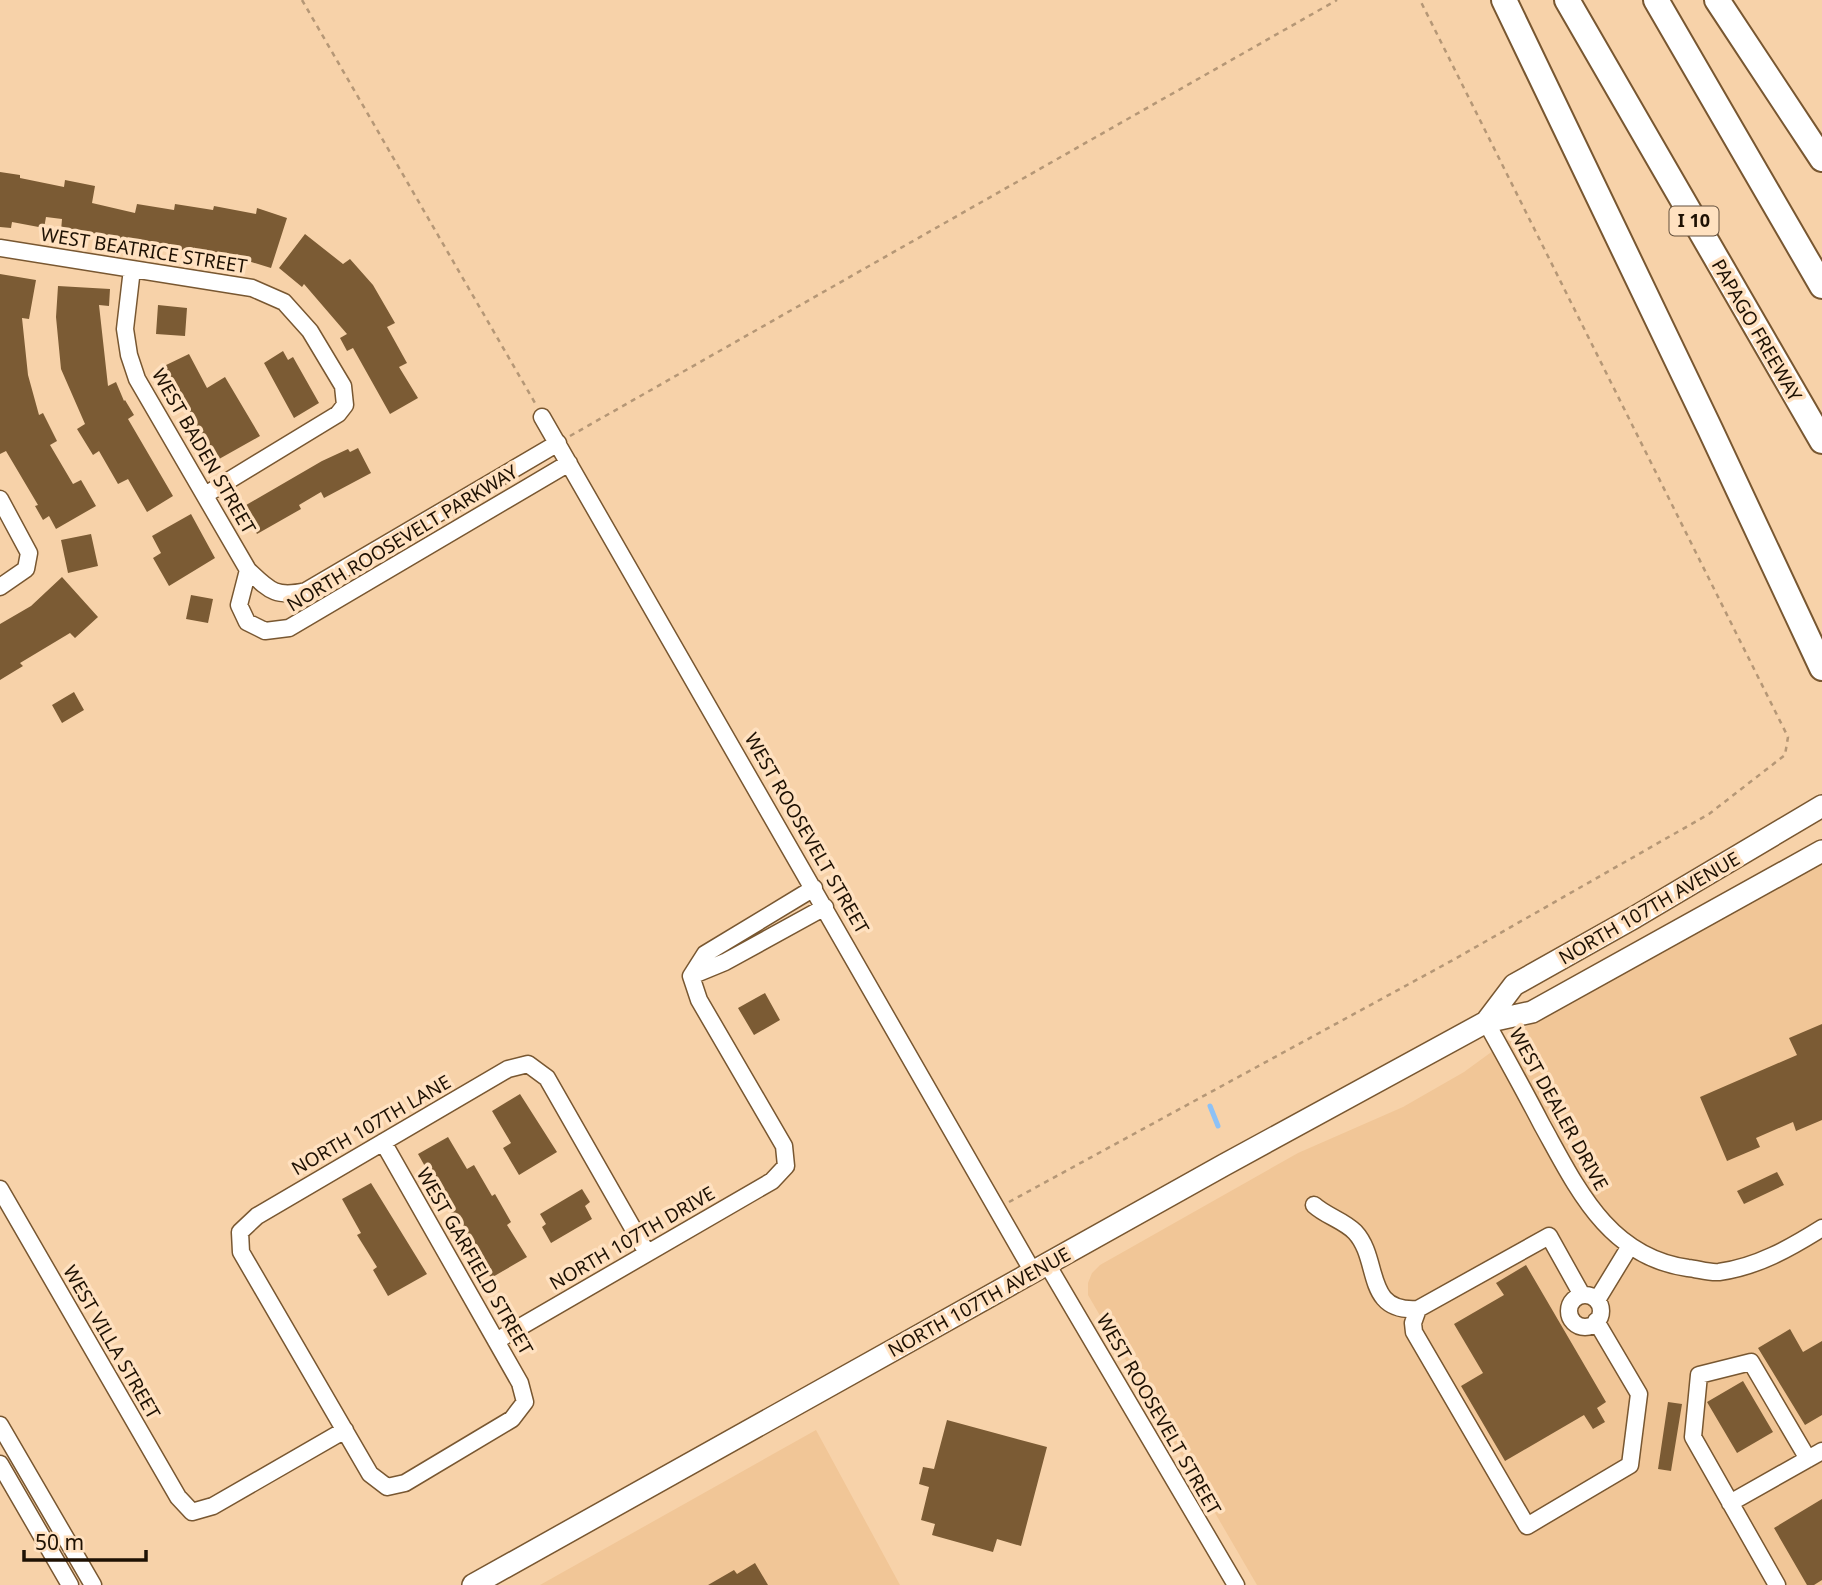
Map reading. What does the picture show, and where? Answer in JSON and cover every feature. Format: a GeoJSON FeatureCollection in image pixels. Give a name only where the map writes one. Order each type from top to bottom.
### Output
{"type":"FeatureCollection","features":[{"type":"Feature","properties":{"kind":"highway"},"geometry":{"type":"LineString","coordinates":[[1504,0],[1822,668]]}},
{"type":"Feature","properties":{"kind":"highway","name":"PAPAGO FREEWAY"},"geometry":{"type":"LineString","coordinates":[[1567,0],[1822,441]]}},
{"type":"Feature","properties":{"kind":"highway"},"geometry":{"type":"LineString","coordinates":[[1656,0],[1822,286]]}},
{"type":"Feature","properties":{"kind":"highway"},"geometry":{"type":"LineString","coordinates":[[1717,0],[1822,159]]}},
{"type":"Feature","properties":{"kind":"main road","name":"NORTH 107TH AVENUE"},"geometry":{"type":"LineString","coordinates":[[1486,1022],[1514,985],[1822,806]]}},
{"type":"Feature","properties":{"kind":"main road","name":"NORTH 107TH AVENUE"},"geometry":{"type":"LineString","coordinates":[[472,1585],[498,1579],[1040,1268],[1486,1022],[1532,1012],[1822,851]]}},
{"type":"Feature","properties":{"kind":"street","name":"WEST BEATRICE STREET"},"geometry":{"type":"LineString","coordinates":[[0,248],[252,289],[284,302],[310,331],[343,386],[345,405],[338,414],[205,495]]}},
{"type":"Feature","properties":{"kind":"street","name":"WEST BADEN STREET"},"geometry":{"type":"LineString","coordinates":[[132,269],[125,329],[137,380],[248,570]]}},
{"type":"Feature","properties":{"kind":"street","name":"WEST ROOSEVELT STREET"},"geometry":{"type":"LineString","coordinates":[[542,417],[997,1208],[1040,1268],[1236,1585]]}},
{"type":"Feature","properties":{"kind":"street","name":"NORTH ROOSEVELT PARKWAY"},"geometry":{"type":"LineString","coordinates":[[558,443],[306,591],[288,595],[270,591],[248,570],[239,605],[247,622],[265,631],[289,628],[569,463]]}},
{"type":"Feature","properties":{"kind":"street"},"geometry":{"type":"LineString","coordinates":[[0,499],[29,553],[26,569],[0,587]]}},
{"type":"Feature","properties":{"kind":"street"},"geometry":{"type":"LineString","coordinates":[[354,563],[366,584]]}},
{"type":"Feature","properties":{"kind":"street"},"geometry":{"type":"LineString","coordinates":[[691,976],[705,954],[814,888]]}},
{"type":"Feature","properties":{"kind":"street"},"geometry":{"type":"LineString","coordinates":[[691,976],[715,968],[825,906]]}},
{"type":"Feature","properties":{"kind":"street"},"geometry":{"type":"LineString","coordinates":[[726,940],[736,957]]}},
{"type":"Feature","properties":{"kind":"street","name":"NORTH 107TH DRIVE"},"geometry":{"type":"LineString","coordinates":[[496,1341],[772,1181],[786,1166],[784,1146],[699,1000],[691,976]]}},
{"type":"Feature","properties":{"kind":"street","name":"WEST DEALER DRIVE"},"geometry":{"type":"LineString","coordinates":[[1486,1022],[1581,1195],[1596,1215],[1630,1246],[1659,1262],[1717,1272],[1774,1256],[1820,1233]]}},
{"type":"Feature","properties":{"kind":"street","name":"NORTH 107TH LANE"},"geometry":{"type":"LineString","coordinates":[[345,1430],[241,1252],[240,1232],[257,1216],[508,1069],[528,1064],[547,1078],[648,1253]]}},
{"type":"Feature","properties":{"kind":"street","name":"WEST GARFIELD STREET"},"geometry":{"type":"LineString","coordinates":[[345,1430],[370,1474],[387,1487],[405,1483],[512,1419],[525,1402],[520,1383],[383,1143]]}},
{"type":"Feature","properties":{"kind":"street","name":"WEST VILLA STREET"},"geometry":{"type":"LineString","coordinates":[[0,1189],[178,1496],[192,1512],[213,1506],[345,1430]]}},
{"type":"Feature","properties":{"kind":"street"},"geometry":{"type":"LineString","coordinates":[[1314,1205],[1354,1231],[1365,1246],[1376,1285],[1383,1298],[1393,1306],[1405,1310],[1418,1309],[1549,1236],[1589,1298],[1601,1309],[1596,1321],[1585,1326],[1572,1320],[1571,1305],[1577,1297],[1589,1298]]}},
{"type":"Feature","properties":{"kind":"street"},"geometry":{"type":"LineString","coordinates":[[1589,1298],[1630,1246]]}},
{"type":"Feature","properties":{"kind":"street"},"geometry":{"type":"LineString","coordinates":[[1418,1309],[1413,1323],[1414,1332],[1527,1526],[1630,1465],[1639,1394],[1596,1321]]}},
{"type":"Feature","properties":{"kind":"street"},"geometry":{"type":"LineString","coordinates":[[1730,1503],[1815,1455],[1751,1362],[1699,1375],[1693,1437],[1730,1503],[1777,1585]]}},
{"type":"Feature","properties":{"kind":"street"},"geometry":{"type":"LineString","coordinates":[[0,1425],[93,1585]]}},
{"type":"Feature","properties":{"kind":"street"},"geometry":{"type":"LineString","coordinates":[[0,1464],[69,1585]]}},
{"type":"Feature","properties":{"kind":"path"},"geometry":{"type":"LineString","coordinates":[[302,0],[542,417]]}},
{"type":"Feature","properties":{"kind":"path"},"geometry":{"type":"LineString","coordinates":[[558,443],[1337,0]]}},
{"type":"Feature","properties":{"kind":"path"},"geometry":{"type":"LineString","coordinates":[[997,1208],[1453,960],[1698,821],[1785,755],[1788,737],[1420,0]]}},
{"type":"Feature","properties":{"kind":"shaded area"},"geometry":{"type":"Polygon","coordinates":[[[1822,863],[1822,1585],[1257,1585],[1088,1295],[1088,1283],[1092,1273],[1100,1265],[1298,1153],[1403,1107],[1464,1072],[1534,1021],[1822,863]]]}},
{"type":"Feature","properties":{"kind":"shaded area"},"geometry":{"type":"Polygon","coordinates":[[[816,1430],[900,1585],[540,1585],[816,1430]]]}},
{"type":"Feature","properties":{"kind":"building"},"geometry":{"type":"Polygon","coordinates":[[[0,172],[64,187],[65,180],[95,186],[92,203],[135,213],[137,204],[174,210],[175,204],[213,210],[214,206],[256,214],[257,208],[287,218],[271,268],[199,250],[161,247],[86,232],[85,236],[61,231],[62,219],[46,217],[44,228],[12,222],[11,228],[0,227],[0,172]]]}},
{"type":"Feature","properties":{"kind":"building"},"geometry":{"type":"Polygon","coordinates":[[[305,234],[343,264],[350,259],[373,285],[395,323],[387,327],[407,363],[399,367],[418,398],[390,414],[353,348],[347,351],[340,338],[347,334],[304,284],[302,287],[279,268],[305,234]]]}},
{"type":"Feature","properties":{"kind":"building"},"geometry":{"type":"Polygon","coordinates":[[[0,274],[36,280],[29,319],[22,318],[28,375],[39,415],[43,413],[57,441],[50,445],[73,484],[81,480],[96,506],[56,529],[49,516],[43,520],[35,506],[38,505],[6,451],[0,454],[0,274]]]}},
{"type":"Feature","properties":{"kind":"building"},"geometry":{"type":"Polygon","coordinates":[[[58,286],[110,289],[109,306],[99,305],[108,386],[116,382],[134,415],[128,419],[173,496],[147,512],[128,479],[118,484],[99,451],[93,455],[77,429],[85,424],[61,369],[56,317],[58,286]]]}},
{"type":"Feature","properties":{"kind":"building"},"geometry":{"type":"Polygon","coordinates":[[[158,305],[187,308],[185,336],[156,334],[158,305]]]}},
{"type":"Feature","properties":{"kind":"building"},"geometry":{"type":"Polygon","coordinates":[[[283,351],[288,360],[293,357],[319,403],[294,418],[264,363],[283,351]]]}},
{"type":"Feature","properties":{"kind":"building"},"geometry":{"type":"Polygon","coordinates":[[[189,354],[207,388],[225,377],[260,436],[212,463],[187,417],[191,414],[164,366],[189,354]]]}},
{"type":"Feature","properties":{"kind":"building"},"geometry":{"type":"Polygon","coordinates":[[[358,448],[371,473],[324,498],[321,492],[299,505],[301,509],[257,534],[241,508],[322,461],[348,449],[350,452],[358,448]]]}},
{"type":"Feature","properties":{"kind":"building"},"geometry":{"type":"Polygon","coordinates":[[[191,514],[215,558],[169,586],[153,558],[161,553],[152,536],[191,514]]]}},
{"type":"Feature","properties":{"kind":"building"},"geometry":{"type":"Polygon","coordinates":[[[91,534],[98,566],[68,573],[61,540],[91,534]]]}},
{"type":"Feature","properties":{"kind":"building"},"geometry":{"type":"Polygon","coordinates":[[[62,577],[98,617],[75,638],[70,633],[20,663],[23,666],[0,680],[0,624],[31,606],[62,577]]]}},
{"type":"Feature","properties":{"kind":"building"},"geometry":{"type":"Polygon","coordinates":[[[191,595],[213,599],[208,623],[186,619],[191,595]]]}},
{"type":"Feature","properties":{"kind":"building"},"geometry":{"type":"Polygon","coordinates":[[[74,692],[84,710],[62,723],[52,705],[74,692]]]}},
{"type":"Feature","properties":{"kind":"building"},"geometry":{"type":"Polygon","coordinates":[[[765,993],[780,1020],[754,1035],[738,1008],[765,993]]]}},
{"type":"Feature","properties":{"kind":"building"},"geometry":{"type":"Polygon","coordinates":[[[1822,1024],[1822,1120],[1796,1131],[1793,1122],[1756,1138],[1760,1147],[1727,1161],[1700,1097],[1797,1055],[1789,1038],[1822,1024]]]}},
{"type":"Feature","properties":{"kind":"building"},"geometry":{"type":"Polygon","coordinates":[[[520,1094],[557,1152],[519,1175],[503,1148],[511,1143],[492,1111],[520,1094]]]}},
{"type":"Feature","properties":{"kind":"building"},"geometry":{"type":"Polygon","coordinates":[[[448,1137],[467,1169],[474,1165],[492,1196],[495,1194],[511,1222],[507,1225],[527,1257],[491,1278],[418,1154],[448,1137]]]}},
{"type":"Feature","properties":{"kind":"building"},"geometry":{"type":"Polygon","coordinates":[[[1777,1172],[1784,1185],[1744,1204],[1737,1191],[1777,1172]]]}},
{"type":"Feature","properties":{"kind":"building"},"geometry":{"type":"Polygon","coordinates":[[[371,1183],[427,1274],[388,1296],[373,1270],[377,1267],[357,1235],[361,1233],[342,1199],[371,1183]]]}},
{"type":"Feature","properties":{"kind":"building"},"geometry":{"type":"Polygon","coordinates":[[[582,1189],[590,1202],[585,1206],[592,1219],[551,1243],[542,1227],[546,1224],[540,1214],[582,1189]]]}},
{"type":"Feature","properties":{"kind":"building"},"geometry":{"type":"Polygon","coordinates":[[[1526,1265],[1606,1402],[1597,1408],[1605,1422],[1593,1429],[1584,1415],[1505,1461],[1461,1386],[1483,1373],[1454,1324],[1504,1295],[1496,1283],[1526,1265]]]}},
{"type":"Feature","properties":{"kind":"building"},"geometry":{"type":"Polygon","coordinates":[[[1790,1329],[1803,1352],[1822,1341],[1822,1415],[1805,1425],[1758,1348],[1790,1329]]]}},
{"type":"Feature","properties":{"kind":"building"},"geometry":{"type":"Polygon","coordinates":[[[1743,1381],[1773,1432],[1737,1453],[1707,1402],[1743,1381]]]}},
{"type":"Feature","properties":{"kind":"building"},"geometry":{"type":"Polygon","coordinates":[[[1668,1402],[1682,1404],[1671,1471],[1658,1469],[1668,1402]]]}},
{"type":"Feature","properties":{"kind":"building"},"geometry":{"type":"Polygon","coordinates":[[[947,1420],[1047,1447],[1021,1546],[997,1539],[993,1552],[932,1535],[935,1524],[921,1520],[929,1487],[919,1484],[923,1467],[934,1469],[947,1420]]]}},
{"type":"Feature","properties":{"kind":"building"},"geometry":{"type":"Polygon","coordinates":[[[1822,1499],[1822,1580],[1814,1585],[1807,1585],[1774,1528],[1822,1499]]]}},
{"type":"Feature","properties":{"kind":"building"},"geometry":{"type":"Polygon","coordinates":[[[755,1563],[768,1585],[708,1585],[734,1570],[737,1574],[755,1563]]]}},
{"type":"Feature","properties":{"kind":"waterway"},"geometry":{"type":"LineString","coordinates":[[1210,1106],[1218,1126]]}}]}
